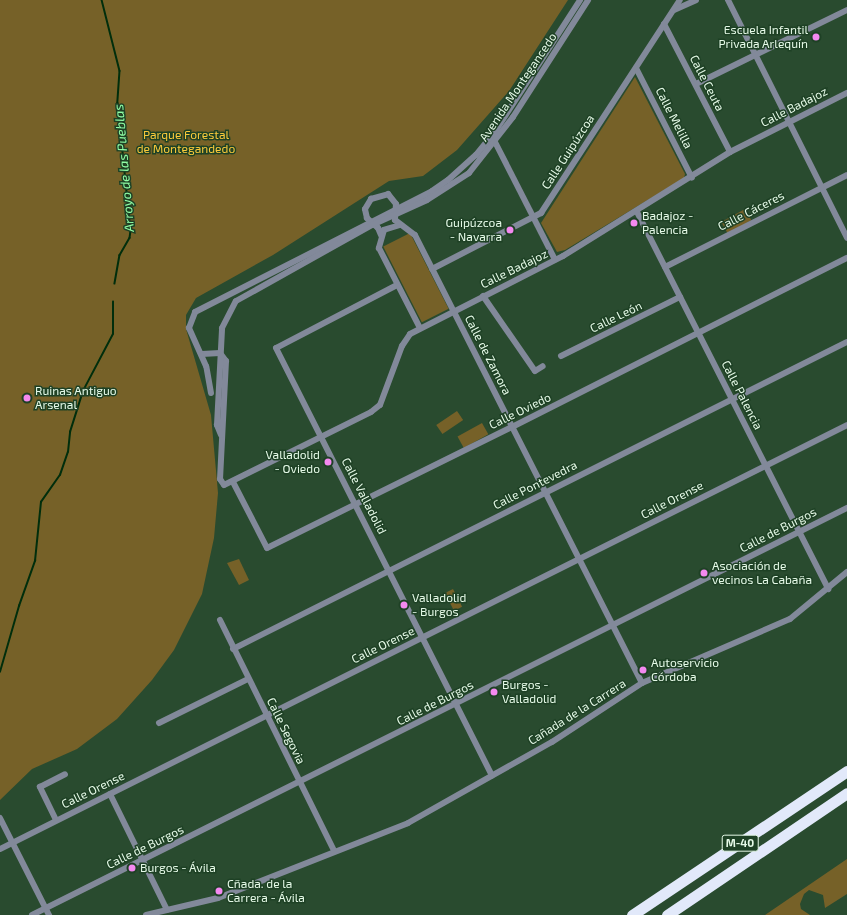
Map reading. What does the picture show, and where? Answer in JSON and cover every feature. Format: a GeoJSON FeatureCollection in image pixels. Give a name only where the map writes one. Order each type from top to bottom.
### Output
{"type":"FeatureCollection","features":[{"type":"Feature","properties":{"kind":"highway","name":"M-40"},"geometry":{"type":"LineString","coordinates":[[632,915],[847,771]]}},
{"type":"Feature","properties":{"kind":"highway","name":"M-40"},"geometry":{"type":"LineString","coordinates":[[667,915],[847,793]]}},
{"type":"Feature","properties":{"kind":"street","name":"Avenida Montegancedo"},"geometry":{"type":"LineString","coordinates":[[222,485],[220,479],[221,436],[226,361],[220,353],[222,328],[232,308],[246,294],[397,207],[432,191],[476,155],[496,130],[580,0]]}},
{"type":"Feature","properties":{"kind":"street","name":"Avenida Montegancedo"},"geometry":{"type":"LineString","coordinates":[[211,393],[202,354],[189,328],[191,317],[201,308],[370,223],[395,214],[448,188],[469,173],[495,142],[588,0]]}},
{"type":"Feature","properties":{"kind":"street","name":"Calle Guipúzcoa"},"geometry":{"type":"LineString","coordinates":[[432,269],[541,213],[680,0]]}},
{"type":"Feature","properties":{"kind":"street"},"geometry":{"type":"LineString","coordinates":[[673,10],[695,0]]}},
{"type":"Feature","properties":{"kind":"street"},"geometry":{"type":"LineString","coordinates":[[728,0],[847,238]]}},
{"type":"Feature","properties":{"kind":"street"},"geometry":{"type":"LineString","coordinates":[[696,84],[847,10]]}},
{"type":"Feature","properties":{"kind":"street","name":"Calle Ceuta"},"geometry":{"type":"LineString","coordinates":[[664,24],[730,152]]}},
{"type":"Feature","properties":{"kind":"street","name":"Calle Melilla"},"geometry":{"type":"LineString","coordinates":[[636,68],[692,178]]}},
{"type":"Feature","properties":{"kind":"street","name":"Calle Badajoz"},"geometry":{"type":"LineString","coordinates":[[222,485],[233,482],[322,437],[380,405],[402,346],[410,334],[555,260],[637,212],[692,178],[730,152],[788,121],[847,93]]}},
{"type":"Feature","properties":{"kind":"street"},"geometry":{"type":"LineString","coordinates":[[495,142],[555,260]]}},
{"type":"Feature","properties":{"kind":"street","name":"Calle Cáceres"},"geometry":{"type":"LineString","coordinates":[[665,267],[847,175]]}},
{"type":"Feature","properties":{"kind":"street"},"geometry":{"type":"LineString","coordinates":[[395,214],[397,207],[394,199],[388,194],[375,196],[366,205],[365,214],[370,223],[378,228],[381,235],[380,251],[420,328]]}},
{"type":"Feature","properties":{"kind":"street","name":"Calle Palencia"},"geometry":{"type":"LineString","coordinates":[[637,212],[828,589]]}},
{"type":"Feature","properties":{"kind":"street","name":"Calle de Zamora"},"geometry":{"type":"LineString","coordinates":[[395,214],[395,220],[415,235],[642,683]]}},
{"type":"Feature","properties":{"kind":"street"},"geometry":{"type":"LineString","coordinates":[[381,235],[387,228],[400,225]]}},
{"type":"Feature","properties":{"kind":"street","name":"Calle Oviedo"},"geometry":{"type":"LineString","coordinates":[[233,482],[267,548],[512,427],[847,258]]}},
{"type":"Feature","properties":{"kind":"street","name":"Calle Valladolid"},"geometry":{"type":"LineString","coordinates":[[397,285],[276,348],[390,571],[492,776]]}},
{"type":"Feature","properties":{"kind":"street"},"geometry":{"type":"LineString","coordinates":[[227,295],[232,308]]}},
{"type":"Feature","properties":{"kind":"street"},"geometry":{"type":"LineString","coordinates":[[483,296],[535,371],[543,366]]}},
{"type":"Feature","properties":{"kind":"street","name":"Calle León"},"geometry":{"type":"LineString","coordinates":[[561,356],[680,297]]}},
{"type":"Feature","properties":{"kind":"street","name":"Calle Pontevedra"},"geometry":{"type":"LineString","coordinates":[[234,649],[847,342]]}},
{"type":"Feature","properties":{"kind":"street"},"geometry":{"type":"LineString","coordinates":[[202,354],[220,353]]}},
{"type":"Feature","properties":{"kind":"street","name":"Calle Orense"},"geometry":{"type":"LineString","coordinates":[[0,849],[847,425]]}},
{"type":"Feature","properties":{"kind":"street","name":"Calle de Burgos"},"geometry":{"type":"LineString","coordinates":[[32,915],[456,705],[847,508]]}},
{"type":"Feature","properties":{"kind":"street","name":"Cañada de la Carrera"},"geometry":{"type":"LineString","coordinates":[[146,915],[218,898],[408,823],[552,742],[642,683],[790,619],[847,572]]}},
{"type":"Feature","properties":{"kind":"street","name":"Calle Segovia"},"geometry":{"type":"LineString","coordinates":[[220,620],[334,851]]}},
{"type":"Feature","properties":{"kind":"street"},"geometry":{"type":"LineString","coordinates":[[159,723],[248,679]]}},
{"type":"Feature","properties":{"kind":"street","name":"Calle Orense"},"geometry":{"type":"LineString","coordinates":[[56,820],[40,787],[65,774]]}},
{"type":"Feature","properties":{"kind":"street"},"geometry":{"type":"LineString","coordinates":[[110,794],[167,910]]}},
{"type":"Feature","properties":{"kind":"street"},"geometry":{"type":"LineString","coordinates":[[0,818],[49,915]]}},
{"type":"Feature","properties":{"kind":"green space","name":"Parque Forestal de Montegandedo"},"geometry":{"type":"Polygon","coordinates":[[[0,0],[568,0],[509,91],[457,150],[423,176],[389,181],[273,255],[196,298],[186,315],[186,329],[211,415],[218,493],[214,538],[202,594],[174,650],[152,680],[117,719],[77,749],[32,769],[0,800],[0,0]]]}},
{"type":"Feature","properties":{"kind":"green space"},"geometry":{"type":"Polygon","coordinates":[[[635,77],[685,174],[684,178],[565,250],[557,252],[541,223],[635,77]]]}},
{"type":"Feature","properties":{"kind":"green space"},"geometry":{"type":"Polygon","coordinates":[[[745,209],[751,220],[728,233],[721,222],[745,209]]]}},
{"type":"Feature","properties":{"kind":"green space"},"geometry":{"type":"Polygon","coordinates":[[[410,233],[449,309],[422,322],[383,247],[410,233]]]}},
{"type":"Feature","properties":{"kind":"green space"},"geometry":{"type":"Polygon","coordinates":[[[457,411],[463,420],[442,434],[436,425],[457,411]]]}},
{"type":"Feature","properties":{"kind":"green space"},"geometry":{"type":"Polygon","coordinates":[[[482,423],[488,434],[464,448],[458,437],[482,423]]]}},
{"type":"Feature","properties":{"kind":"green space"},"geometry":{"type":"Polygon","coordinates":[[[239,559],[249,580],[239,585],[227,563],[239,559]]]}},
{"type":"Feature","properties":{"kind":"green space"},"geometry":{"type":"Polygon","coordinates":[[[453,589],[462,607],[454,611],[445,593],[453,589]]]}},
{"type":"Feature","properties":{"kind":"green space"},"geometry":{"type":"Polygon","coordinates":[[[847,859],[847,894],[825,908],[823,895],[809,890],[804,894],[800,904],[801,909],[810,915],[765,915],[847,859]]]}},
{"type":"Feature","properties":{"kind":"waterway","name":"Arroyo de las Pueblas"},"geometry":{"type":"LineString","coordinates":[[102,0],[120,71],[118,103],[131,231],[130,238],[120,255],[115,284]]}},
{"type":"Feature","properties":{"kind":"waterway","name":"Arroyo de las Pueblas"},"geometry":{"type":"LineString","coordinates":[[0,672],[19,606],[35,561],[41,502],[60,475],[68,452],[70,432],[83,391],[113,334],[113,302]]}},
{"type":"Feature","properties":{"kind":"place","name":"Escuela Infantil Privada Arlequín"},"geometry":{"type":"Point","coordinates":[816,37]}},
{"type":"Feature","properties":{"kind":"place","name":"Badajoz - Palencia"},"geometry":{"type":"Point","coordinates":[634,223]}},
{"type":"Feature","properties":{"kind":"place","name":"Guipúzcoa - Navarra"},"geometry":{"type":"Point","coordinates":[510,230]}},
{"type":"Feature","properties":{"kind":"place","name":"Ruinas Antiguo Arsenal"},"geometry":{"type":"Point","coordinates":[27,398]}},
{"type":"Feature","properties":{"kind":"place","name":"Valladolid - Oviedo"},"geometry":{"type":"Point","coordinates":[328,462]}},
{"type":"Feature","properties":{"kind":"place","name":"Asociación de vecinos La Cabaña"},"geometry":{"type":"Point","coordinates":[704,573]}},
{"type":"Feature","properties":{"kind":"place","name":"Valladolid - Burgos"},"geometry":{"type":"Point","coordinates":[404,605]}},
{"type":"Feature","properties":{"kind":"place","name":"Autoservicio Córdoba"},"geometry":{"type":"Point","coordinates":[643,670]}},
{"type":"Feature","properties":{"kind":"place","name":"Burgos - Valladolid"},"geometry":{"type":"Point","coordinates":[494,692]}},
{"type":"Feature","properties":{"kind":"place","name":"Burgos - Ávila"},"geometry":{"type":"Point","coordinates":[132,868]}},
{"type":"Feature","properties":{"kind":"place","name":"Cñada. de la Carrera - Ávila"},"geometry":{"type":"Point","coordinates":[219,891]}}]}
